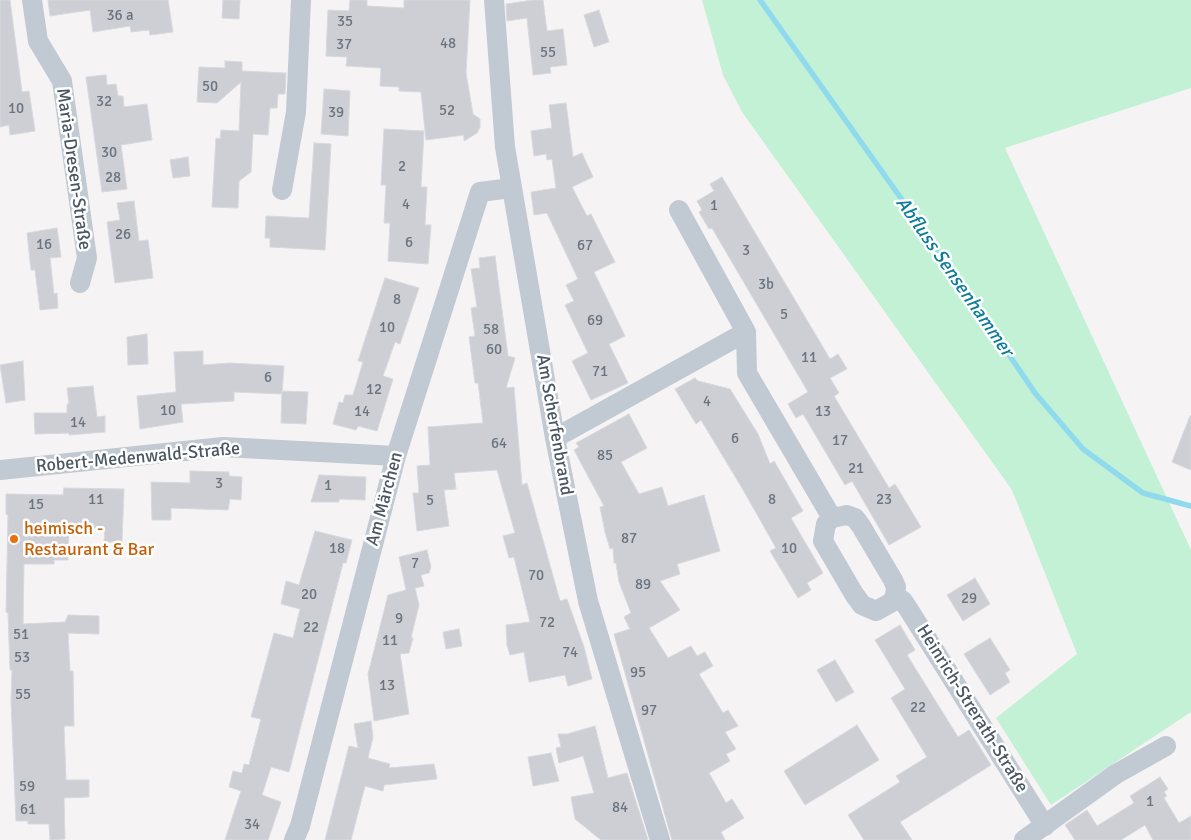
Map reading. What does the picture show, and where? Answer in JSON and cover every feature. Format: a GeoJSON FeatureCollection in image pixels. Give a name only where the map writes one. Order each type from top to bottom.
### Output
{"type":"FeatureCollection","features":[{"type":"Feature","properties":{"kind":"street","name":"Maria-Dresen-Straße"},"geometry":{"type":"LineString","coordinates":[[32,0],[38,41],[62,81],[86,258],[80,283]]}},
{"type":"Feature","properties":{"kind":"street"},"geometry":{"type":"LineString","coordinates":[[282,190],[296,112],[301,0]]}},
{"type":"Feature","properties":{"kind":"street","name":"Am Scherfenbrand"},"geometry":{"type":"LineString","coordinates":[[494,0],[505,147],[555,438],[588,600],[660,840]]}},
{"type":"Feature","properties":{"kind":"street","name":"Am Märchen"},"geometry":{"type":"LineString","coordinates":[[294,840],[302,817],[396,456],[480,192],[511,188]]}},
{"type":"Feature","properties":{"kind":"street"},"geometry":{"type":"LineString","coordinates":[[679,210],[746,332],[747,373],[832,518],[826,524],[823,542],[862,605],[876,611],[892,602],[895,596]]}},
{"type":"Feature","properties":{"kind":"street"},"geometry":{"type":"LineString","coordinates":[[555,438],[746,332]]}},
{"type":"Feature","properties":{"kind":"street","name":"Robert-Medenwald-Straße"},"geometry":{"type":"LineString","coordinates":[[0,470],[223,447],[396,456]]}},
{"type":"Feature","properties":{"kind":"street","name":"Heinrich-Strerath-Straße"},"geometry":{"type":"LineString","coordinates":[[832,518],[847,515],[855,518],[893,580],[896,587],[895,596],[903,601],[909,610],[1045,826]]}},
{"type":"Feature","properties":{"kind":"street"},"geometry":{"type":"LineString","coordinates":[[1025,840],[1116,774],[1166,746]]}},
{"type":"Feature","properties":{"kind":"green space"},"geometry":{"type":"Polygon","coordinates":[[[702,0],[1191,0],[1191,88],[1005,148],[1191,550],[1191,712],[1051,805],[996,718],[1077,654],[1012,490],[742,112],[723,75],[702,0]]]}},
{"type":"Feature","properties":{"kind":"building"},"geometry":{"type":"Polygon","coordinates":[[[0,0],[10,0],[22,92],[29,91],[35,131],[10,135],[9,125],[0,127],[0,0]]]}},
{"type":"Feature","properties":{"kind":"building"},"geometry":{"type":"Polygon","coordinates":[[[48,0],[168,0],[173,32],[150,35],[149,30],[131,32],[130,26],[93,32],[90,10],[50,16],[48,0]]]}},
{"type":"Feature","properties":{"kind":"building"},"geometry":{"type":"Polygon","coordinates":[[[223,0],[240,0],[239,19],[222,18],[223,0]]]}},
{"type":"Feature","properties":{"kind":"building"},"geometry":{"type":"Polygon","coordinates":[[[350,0],[367,0],[367,6],[404,8],[404,0],[470,0],[466,73],[473,114],[480,119],[480,127],[477,133],[464,141],[464,135],[426,140],[421,92],[399,91],[399,87],[380,86],[381,68],[346,66],[347,57],[326,56],[328,10],[349,11],[350,0]]]}},
{"type":"Feature","properties":{"kind":"building"},"geometry":{"type":"Polygon","coordinates":[[[543,0],[547,31],[563,29],[567,65],[550,67],[551,73],[533,75],[527,18],[507,21],[506,4],[543,0]]]}},
{"type":"Feature","properties":{"kind":"building"},"geometry":{"type":"Polygon","coordinates":[[[599,10],[609,42],[594,47],[584,15],[599,10]]]}},
{"type":"Feature","properties":{"kind":"building"},"geometry":{"type":"Polygon","coordinates":[[[225,61],[242,62],[242,71],[286,73],[285,94],[278,94],[277,108],[270,108],[268,135],[253,134],[251,172],[239,181],[238,208],[212,207],[216,138],[220,139],[221,130],[239,131],[241,82],[217,103],[197,102],[199,67],[225,68],[225,61]]]}},
{"type":"Feature","properties":{"kind":"building"},"geometry":{"type":"Polygon","coordinates":[[[106,75],[107,85],[116,84],[118,96],[123,96],[124,107],[147,104],[152,140],[121,145],[127,189],[102,192],[86,77],[106,75]]]}},
{"type":"Feature","properties":{"kind":"building"},"geometry":{"type":"Polygon","coordinates":[[[324,89],[350,91],[348,136],[321,134],[324,89]]]}},
{"type":"Feature","properties":{"kind":"building"},"geometry":{"type":"Polygon","coordinates":[[[566,103],[573,157],[582,153],[593,177],[572,187],[587,216],[591,214],[615,262],[594,272],[625,336],[609,344],[628,383],[591,400],[572,361],[588,353],[565,305],[574,301],[566,285],[578,279],[547,213],[534,215],[531,192],[556,188],[552,159],[547,160],[546,154],[534,156],[531,131],[552,128],[549,105],[566,103]]]}},
{"type":"Feature","properties":{"kind":"building"},"geometry":{"type":"Polygon","coordinates":[[[384,129],[424,131],[421,187],[427,187],[425,225],[431,225],[428,264],[388,261],[390,223],[384,223],[386,185],[381,185],[384,129]]]}},
{"type":"Feature","properties":{"kind":"building"},"geometry":{"type":"Polygon","coordinates":[[[314,143],[331,144],[325,250],[270,247],[270,238],[265,238],[266,216],[309,218],[314,143]]]}},
{"type":"Feature","properties":{"kind":"building"},"geometry":{"type":"Polygon","coordinates":[[[188,157],[190,176],[173,178],[170,160],[188,157]]]}},
{"type":"Feature","properties":{"kind":"building"},"geometry":{"type":"Polygon","coordinates":[[[722,177],[830,359],[838,354],[847,369],[830,378],[839,393],[834,396],[889,488],[895,484],[921,527],[889,545],[852,481],[845,485],[803,414],[796,418],[788,404],[808,392],[712,228],[709,229],[699,212],[702,210],[697,201],[714,191],[710,184],[722,177]]]}},
{"type":"Feature","properties":{"kind":"building"},"geometry":{"type":"Polygon","coordinates":[[[134,201],[139,241],[148,240],[153,278],[115,283],[107,222],[120,220],[117,203],[134,201]]]}},
{"type":"Feature","properties":{"kind":"building"},"geometry":{"type":"Polygon","coordinates":[[[57,228],[61,257],[50,258],[54,294],[57,293],[58,308],[40,310],[35,270],[31,270],[27,233],[57,228]]]}},
{"type":"Feature","properties":{"kind":"building"},"geometry":{"type":"Polygon","coordinates":[[[495,256],[508,356],[515,358],[506,388],[514,387],[522,485],[527,483],[560,601],[567,599],[584,647],[592,679],[568,686],[565,675],[529,682],[524,652],[510,655],[507,645],[506,625],[530,622],[514,557],[509,558],[503,536],[515,533],[497,470],[454,473],[456,489],[444,490],[449,526],[417,531],[413,493],[419,493],[417,466],[430,465],[428,427],[483,423],[469,337],[475,336],[471,308],[477,307],[471,269],[480,268],[479,258],[495,256]]]}},
{"type":"Feature","properties":{"kind":"building"},"geometry":{"type":"Polygon","coordinates":[[[385,278],[419,288],[400,344],[395,342],[383,376],[393,379],[377,431],[358,426],[356,430],[333,424],[339,402],[343,403],[345,395],[353,395],[363,362],[358,361],[385,278]]]}},
{"type":"Feature","properties":{"kind":"building"},"geometry":{"type":"Polygon","coordinates":[[[147,334],[148,364],[128,365],[127,337],[147,334]]]}},
{"type":"Feature","properties":{"kind":"building"},"geometry":{"type":"Polygon","coordinates":[[[203,351],[203,365],[230,363],[284,366],[282,394],[234,392],[234,401],[181,404],[183,422],[140,429],[137,396],[176,392],[174,352],[203,351]]]}},
{"type":"Feature","properties":{"kind":"building"},"geometry":{"type":"Polygon","coordinates":[[[23,361],[25,400],[6,403],[0,365],[23,361]]]}},
{"type":"Feature","properties":{"kind":"building"},"geometry":{"type":"Polygon","coordinates":[[[695,378],[698,381],[730,389],[758,434],[770,464],[774,461],[803,511],[791,518],[823,573],[807,583],[811,590],[798,598],[770,551],[776,548],[742,488],[701,420],[696,424],[675,389],[695,378]]]}},
{"type":"Feature","properties":{"kind":"building"},"geometry":{"type":"Polygon","coordinates":[[[93,386],[97,417],[105,416],[105,432],[69,435],[69,433],[35,434],[34,413],[67,413],[67,404],[69,404],[67,388],[93,386]]]}},
{"type":"Feature","properties":{"kind":"building"},"geometry":{"type":"Polygon","coordinates":[[[282,391],[308,392],[306,424],[281,423],[282,391]]]}},
{"type":"Feature","properties":{"kind":"building"},"geometry":{"type":"Polygon","coordinates":[[[629,414],[647,448],[621,462],[639,494],[662,487],[668,506],[704,495],[720,551],[677,564],[680,574],[660,581],[680,610],[649,628],[668,658],[691,646],[697,656],[705,652],[713,666],[699,674],[723,713],[728,710],[738,726],[725,732],[736,749],[726,754],[730,761],[709,773],[726,803],[732,799],[744,818],[721,832],[725,840],[672,840],[614,634],[630,629],[624,617],[631,613],[619,582],[616,563],[614,563],[613,548],[610,549],[605,532],[600,507],[604,506],[574,450],[579,447],[576,443],[629,414]]]}},
{"type":"Feature","properties":{"kind":"building"},"geometry":{"type":"Polygon","coordinates":[[[1191,416],[1191,470],[1172,462],[1191,416]]]}},
{"type":"Feature","properties":{"kind":"building"},"geometry":{"type":"Polygon","coordinates":[[[190,471],[229,472],[229,476],[242,477],[241,500],[230,499],[228,510],[171,508],[171,520],[152,520],[151,482],[190,483],[190,471]]]}},
{"type":"Feature","properties":{"kind":"building"},"geometry":{"type":"Polygon","coordinates":[[[319,475],[366,477],[365,500],[339,499],[339,502],[311,502],[319,475]]]}},
{"type":"Feature","properties":{"kind":"building"},"geometry":{"type":"Polygon","coordinates":[[[64,488],[124,489],[122,542],[104,542],[105,529],[69,528],[68,560],[54,560],[54,564],[24,564],[23,624],[65,622],[68,615],[99,616],[99,634],[68,633],[70,671],[73,671],[74,726],[64,726],[66,780],[89,780],[89,797],[64,798],[65,839],[50,840],[49,824],[28,824],[28,821],[16,821],[11,701],[12,670],[10,670],[8,613],[6,612],[8,515],[6,514],[6,494],[63,495],[64,488]]]}},
{"type":"Feature","properties":{"kind":"building"},"geometry":{"type":"Polygon","coordinates":[[[315,531],[352,540],[346,563],[343,563],[289,772],[271,767],[262,795],[281,802],[268,840],[225,840],[241,791],[229,787],[233,771],[242,773],[244,764],[249,765],[261,719],[251,717],[274,633],[293,638],[300,609],[281,604],[286,581],[299,585],[315,531]]]}},
{"type":"Feature","properties":{"kind":"building"},"geometry":{"type":"Polygon","coordinates":[[[427,550],[431,567],[429,573],[421,575],[424,586],[415,588],[419,605],[411,638],[413,638],[409,653],[400,654],[409,714],[374,721],[368,674],[388,595],[406,590],[399,557],[427,550]]]}},
{"type":"Feature","properties":{"kind":"building"},"geometry":{"type":"Polygon","coordinates":[[[975,578],[990,604],[963,621],[947,595],[975,578]]]}},
{"type":"Feature","properties":{"kind":"building"},"geometry":{"type":"Polygon","coordinates":[[[900,625],[915,650],[907,655],[958,737],[969,730],[991,765],[900,822],[912,840],[864,840],[848,815],[900,782],[896,776],[927,757],[891,698],[905,689],[875,640],[900,625]]]}},
{"type":"Feature","properties":{"kind":"building"},"geometry":{"type":"Polygon","coordinates":[[[459,629],[462,646],[446,649],[443,632],[459,629]]]}},
{"type":"Feature","properties":{"kind":"building"},"geometry":{"type":"Polygon","coordinates":[[[990,638],[1010,670],[1005,673],[1010,682],[990,695],[964,654],[990,638]]]}},
{"type":"Feature","properties":{"kind":"building"},"geometry":{"type":"Polygon","coordinates":[[[835,660],[854,692],[836,702],[817,670],[835,660]]]}},
{"type":"Feature","properties":{"kind":"building"},"geometry":{"type":"Polygon","coordinates":[[[371,721],[373,737],[368,758],[390,764],[389,768],[434,764],[437,779],[384,785],[383,791],[365,786],[351,840],[325,840],[349,746],[358,748],[354,724],[371,721]]]}},
{"type":"Feature","properties":{"kind":"building"},"geometry":{"type":"Polygon","coordinates":[[[857,725],[879,760],[805,805],[784,771],[857,725]]]}},
{"type":"Feature","properties":{"kind":"building"},"geometry":{"type":"Polygon","coordinates":[[[595,726],[608,778],[627,773],[648,840],[601,840],[575,819],[571,797],[594,793],[583,756],[559,763],[556,748],[561,747],[558,734],[567,734],[595,726]]]}},
{"type":"Feature","properties":{"kind":"building"},"geometry":{"type":"Polygon","coordinates":[[[551,753],[559,781],[533,786],[528,757],[551,753]]]}},
{"type":"Feature","properties":{"kind":"building"},"geometry":{"type":"Polygon","coordinates":[[[1160,777],[1168,789],[1164,792],[1167,796],[1164,798],[1179,823],[1191,816],[1191,840],[1153,840],[1145,825],[1121,840],[1075,840],[1065,825],[1087,810],[1097,826],[1134,803],[1130,796],[1160,777]]]}},
{"type":"Feature","properties":{"kind":"waterway","name":"Abfluss Sensenhammer"},"geometry":{"type":"LineString","coordinates":[[760,0],[937,249],[1035,393],[1083,449],[1143,493],[1191,506]]}},
{"type":"Feature","properties":{"kind":"place","name":"heimisch - Restaurant & Bar"},"geometry":{"type":"Point","coordinates":[14,539]}}]}
